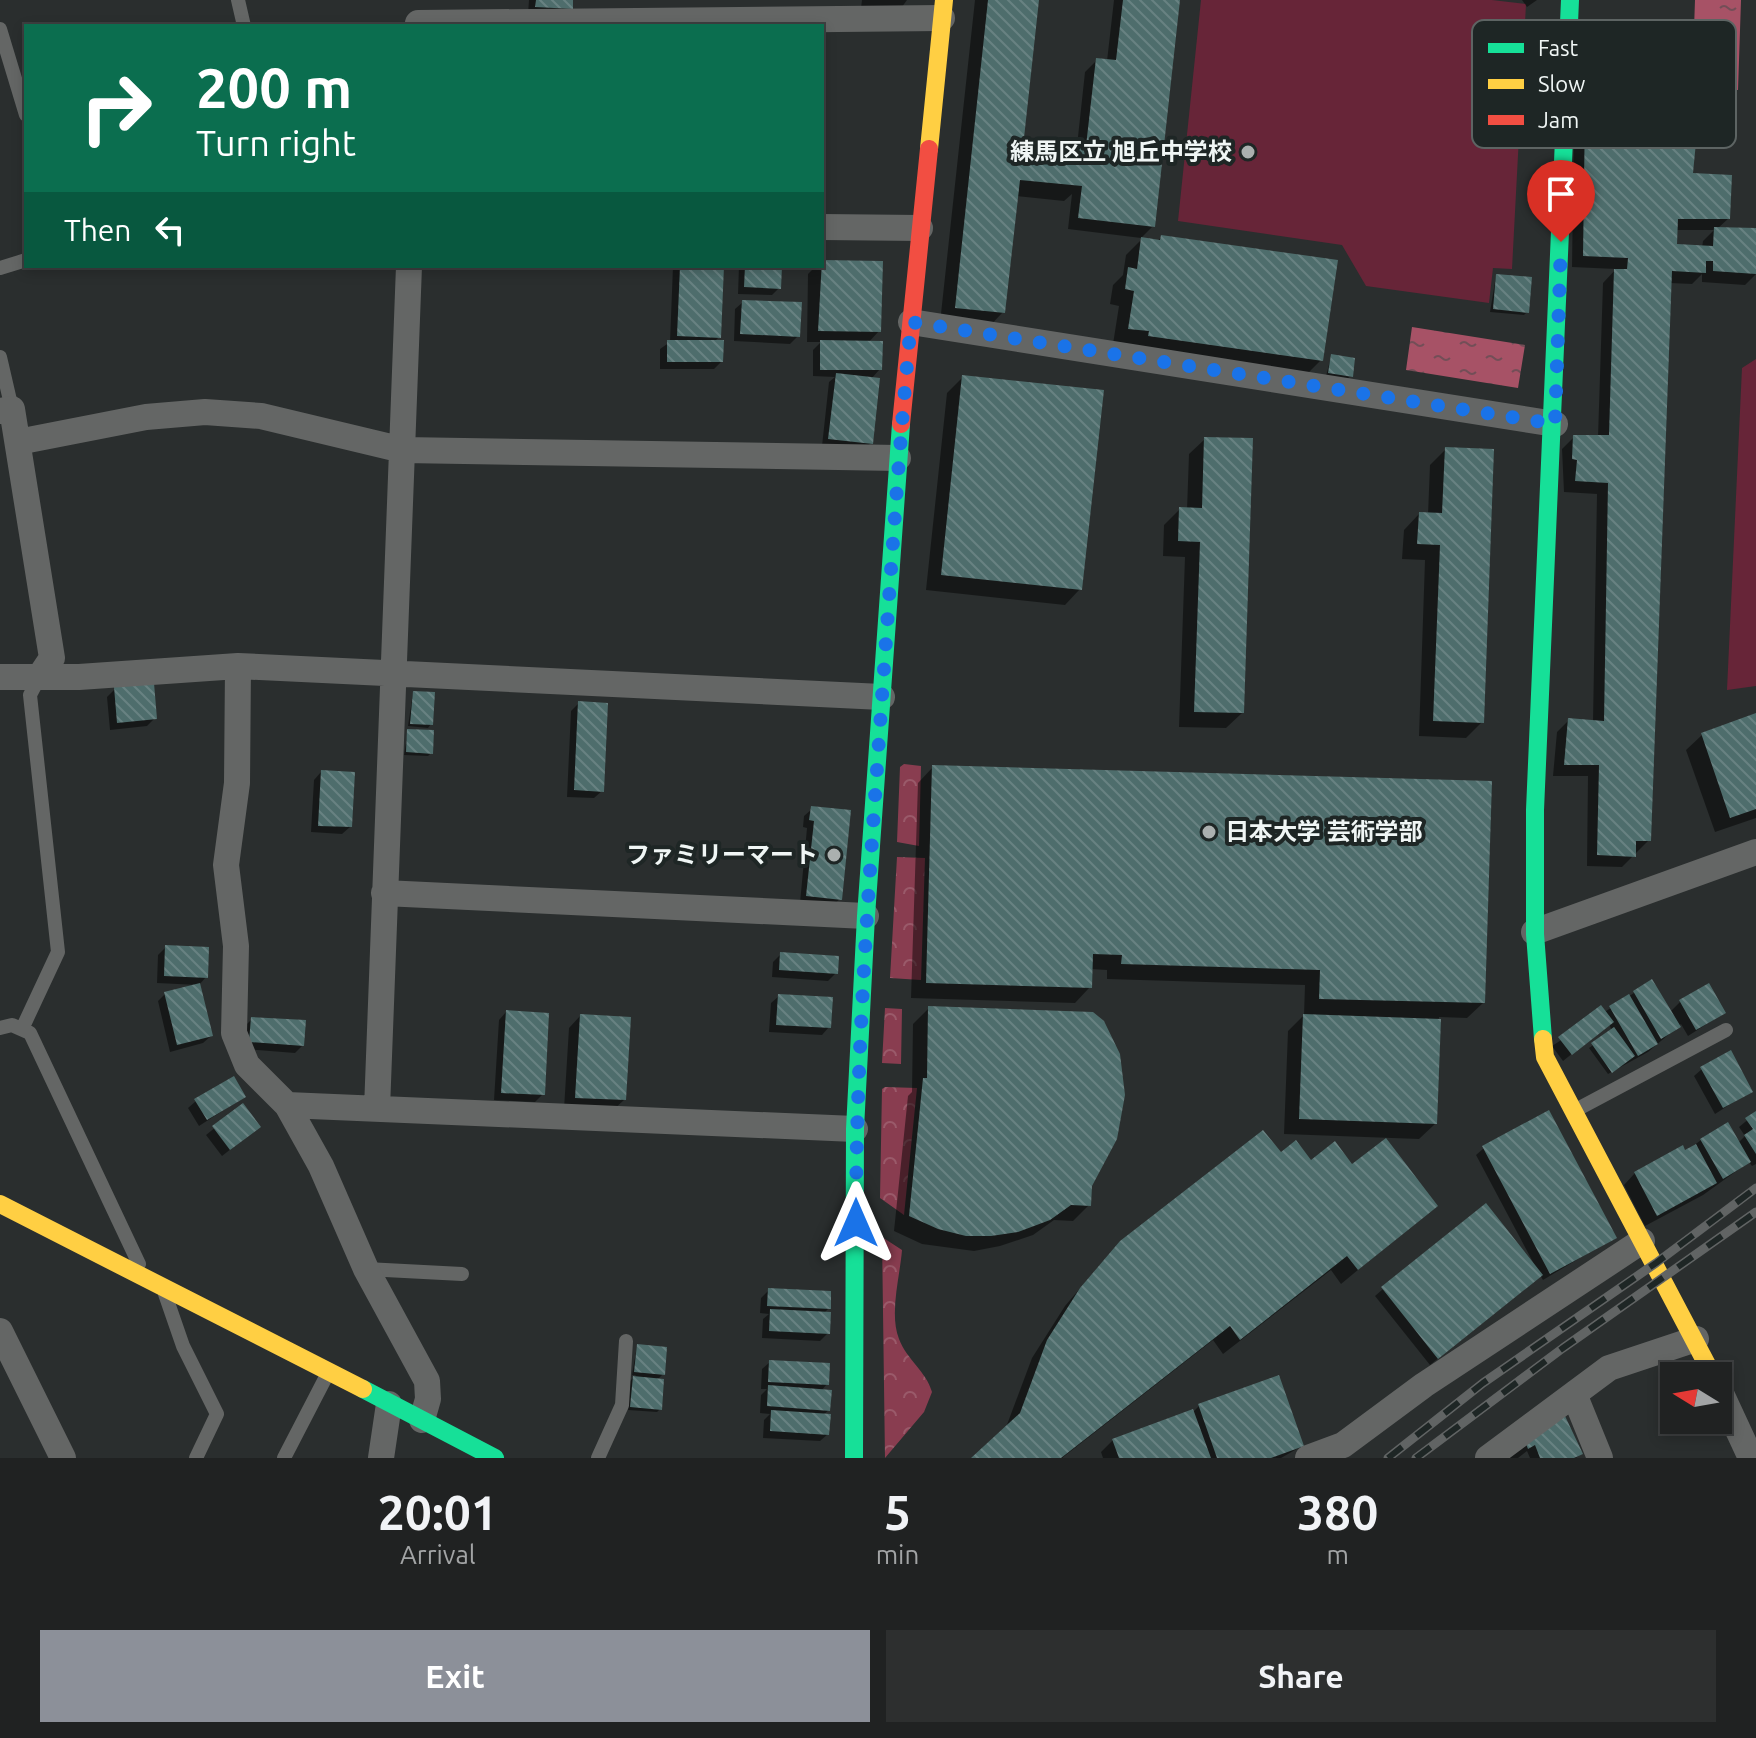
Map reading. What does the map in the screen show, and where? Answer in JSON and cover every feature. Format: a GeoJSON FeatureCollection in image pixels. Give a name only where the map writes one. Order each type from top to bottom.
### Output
{"type":"FeatureCollection","features":[{"type":"Feature","properties":{"kind":"street"},"geometry":{"type":"LineString","coordinates":[[1569,20],[1570,0]]}},
{"type":"Feature","properties":{"kind":"street"},"geometry":{"type":"LineString","coordinates":[[418,16],[943,9],[898,458],[866,916],[855,1129],[854,1458]]}},
{"type":"Feature","properties":{"kind":"street"},"geometry":{"type":"LineString","coordinates":[[1565,148],[1534,932],[1545,1057],[1707,1362]]}},
{"type":"Feature","properties":{"kind":"street"},"geometry":{"type":"LineString","coordinates":[[824,227],[920,228]]}},
{"type":"Feature","properties":{"kind":"street"},"geometry":{"type":"LineString","coordinates":[[377,1109],[409,268]]}},
{"type":"Feature","properties":{"kind":"street"},"geometry":{"type":"LineString","coordinates":[[911,322],[1555,424]]}},
{"type":"Feature","properties":{"kind":"street"},"geometry":{"type":"LineString","coordinates":[[6,410],[18,442],[52,658],[40,676]]}},
{"type":"Feature","properties":{"kind":"street"},"geometry":{"type":"LineString","coordinates":[[18,442],[146,417],[205,412],[261,416],[403,450],[898,458]]}},
{"type":"Feature","properties":{"kind":"street"},"geometry":{"type":"LineString","coordinates":[[0,677],[79,677],[238,666],[882,697]]}},
{"type":"Feature","properties":{"kind":"street"},"geometry":{"type":"LineString","coordinates":[[238,666],[237,783],[226,865],[236,946],[234,1033],[247,1065],[287,1105],[321,1166],[366,1269],[427,1381],[428,1399],[422,1420]]}},
{"type":"Feature","properties":{"kind":"street"},"geometry":{"type":"LineString","coordinates":[[1534,932],[1756,852]]}},
{"type":"Feature","properties":{"kind":"street"},"geometry":{"type":"LineString","coordinates":[[384,893],[866,916]]}},
{"type":"Feature","properties":{"kind":"street"},"geometry":{"type":"LineString","coordinates":[[287,1105],[855,1129]]}},
{"type":"Feature","properties":{"kind":"street"},"geometry":{"type":"LineString","coordinates":[[0,1204],[153,1279],[495,1458]]}},
{"type":"Feature","properties":{"kind":"street"},"geometry":{"type":"LineString","coordinates":[[1308,1458],[1343,1445],[1424,1385],[1642,1241]]}},
{"type":"Feature","properties":{"kind":"street"},"geometry":{"type":"LineString","coordinates":[[0,1331],[63,1458]]}},
{"type":"Feature","properties":{"kind":"street"},"geometry":{"type":"LineString","coordinates":[[1488,1458],[1609,1368],[1696,1339]]}},
{"type":"Feature","properties":{"kind":"street"},"geometry":{"type":"LineString","coordinates":[[1574,1394],[1600,1458]]}},
{"type":"Feature","properties":{"kind":"street"},"geometry":{"type":"LineString","coordinates":[[381,1458],[389,1404]]}},
{"type":"Feature","properties":{"kind":"street"},"geometry":{"type":"LineString","coordinates":[[1732,1417],[1751,1458]]}},
{"type":"Feature","properties":{"kind":"lane"},"geometry":{"type":"LineString","coordinates":[[238,0],[244,24]]}},
{"type":"Feature","properties":{"kind":"lane"},"geometry":{"type":"LineString","coordinates":[[0,29],[24,108]]}},
{"type":"Feature","properties":{"kind":"lane"},"geometry":{"type":"LineString","coordinates":[[0,268],[24,261]]}},
{"type":"Feature","properties":{"kind":"lane"},"geometry":{"type":"LineString","coordinates":[[0,357],[6,410]]}},
{"type":"Feature","properties":{"kind":"lane"},"geometry":{"type":"LineString","coordinates":[[22,1029],[58,952],[30,695],[40,676]]}},
{"type":"Feature","properties":{"kind":"lane"},"geometry":{"type":"LineString","coordinates":[[0,1028],[12,1025],[30,1033],[217,1414],[196,1458]]}},
{"type":"Feature","properties":{"kind":"lane"},"geometry":{"type":"LineString","coordinates":[[1574,1111],[1726,1030]]}},
{"type":"Feature","properties":{"kind":"lane"},"geometry":{"type":"LineString","coordinates":[[366,1269],[462,1274]]}},
{"type":"Feature","properties":{"kind":"lane"},"geometry":{"type":"LineString","coordinates":[[598,1458],[622,1405],[626,1341]]}},
{"type":"Feature","properties":{"kind":"lane"},"geometry":{"type":"LineString","coordinates":[[284,1458],[329,1371]]}},
{"type":"Feature","properties":{"kind":"shaded area"},"geometry":{"type":"Polygon","coordinates":[[[1201,0],[1492,0],[1526,4],[1525,20],[1472,20],[1472,148],[1518,148],[1512,269],[1493,268],[1489,303],[1366,286],[1342,245],[1178,221],[1201,0]]]}},
{"type":"Feature","properties":{"kind":"shaded area"},"geometry":{"type":"Polygon","coordinates":[[[1756,359],[1756,686],[1727,690],[1742,368],[1756,359]]]}},
{"type":"Feature","properties":{"kind":"green space"},"geometry":{"type":"Polygon","coordinates":[[[904,764],[921,766],[919,846],[897,842],[900,767],[904,764]]]}},
{"type":"Feature","properties":{"kind":"green space"},"geometry":{"type":"Polygon","coordinates":[[[897,857],[925,858],[921,980],[890,978],[897,857]]]}},
{"type":"Feature","properties":{"kind":"green space"},"geometry":{"type":"Polygon","coordinates":[[[885,1008],[902,1009],[901,1064],[882,1063],[885,1008]]]}},
{"type":"Feature","properties":{"kind":"green space"},"geometry":{"type":"Polygon","coordinates":[[[917,1088],[904,1215],[880,1198],[882,1089],[917,1088]]]}},
{"type":"Feature","properties":{"kind":"green space"},"geometry":{"type":"Polygon","coordinates":[[[882,1237],[902,1250],[895,1307],[899,1339],[932,1392],[924,1412],[885,1458],[882,1237]]]}},
{"type":"Feature","properties":{"kind":"water"},"geometry":{"type":"Polygon","coordinates":[[[1695,0],[1741,0],[1738,90],[1736,20],[1694,20],[1695,0]]]}},
{"type":"Feature","properties":{"kind":"water"},"geometry":{"type":"Polygon","coordinates":[[[1412,327],[1525,345],[1518,388],[1406,370],[1412,327]]]}},
{"type":"Feature","properties":{"kind":"building"},"geometry":{"type":"Polygon","coordinates":[[[536,0],[573,0],[573,9],[535,7],[536,0]]]}},
{"type":"Feature","properties":{"kind":"building"},"geometry":{"type":"Polygon","coordinates":[[[988,0],[1039,0],[1024,138],[1086,146],[1096,58],[1116,60],[1123,0],[1180,0],[1155,227],[1078,218],[1082,186],[1020,180],[1005,313],[955,308],[988,0]]]}},
{"type":"Feature","properties":{"kind":"building"},"geometry":{"type":"Polygon","coordinates":[[[1584,148],[1695,148],[1693,173],[1732,175],[1730,219],[1678,219],[1677,244],[1713,246],[1714,227],[1756,228],[1756,274],[1713,271],[1713,261],[1706,261],[1706,273],[1672,271],[1651,841],[1636,841],[1636,857],[1597,855],[1599,765],[1564,765],[1568,718],[1604,721],[1608,483],[1575,481],[1577,460],[1572,459],[1573,435],[1609,435],[1614,269],[1627,269],[1628,258],[1583,256],[1584,148]]]}},
{"type":"Feature","properties":{"kind":"building"},"geometry":{"type":"Polygon","coordinates":[[[1161,235],[1338,260],[1323,361],[1148,336],[1149,331],[1128,329],[1134,291],[1125,289],[1128,267],[1137,269],[1141,237],[1160,240],[1161,235]]]}},
{"type":"Feature","properties":{"kind":"building"},"geometry":{"type":"Polygon","coordinates":[[[824,260],[883,261],[881,332],[818,331],[824,260]]]}},
{"type":"Feature","properties":{"kind":"building"},"geometry":{"type":"Polygon","coordinates":[[[680,268],[724,268],[721,338],[677,336],[680,268]]]}},
{"type":"Feature","properties":{"kind":"building"},"geometry":{"type":"Polygon","coordinates":[[[745,268],[782,268],[781,289],[744,287],[745,268]]]}},
{"type":"Feature","properties":{"kind":"building"},"geometry":{"type":"Polygon","coordinates":[[[1496,274],[1532,277],[1529,313],[1493,309],[1496,274]]]}},
{"type":"Feature","properties":{"kind":"building"},"geometry":{"type":"Polygon","coordinates":[[[742,300],[802,302],[800,337],[740,334],[742,300]]]}},
{"type":"Feature","properties":{"kind":"building"},"geometry":{"type":"Polygon","coordinates":[[[667,340],[724,340],[723,362],[667,362],[667,340]]]}},
{"type":"Feature","properties":{"kind":"building"},"geometry":{"type":"Polygon","coordinates":[[[820,340],[883,341],[882,370],[820,370],[820,340]]]}},
{"type":"Feature","properties":{"kind":"building"},"geometry":{"type":"Polygon","coordinates":[[[1331,354],[1355,358],[1353,377],[1328,373],[1331,354]]]}},
{"type":"Feature","properties":{"kind":"building"},"geometry":{"type":"Polygon","coordinates":[[[836,373],[880,378],[873,444],[828,439],[836,373]]]}},
{"type":"Feature","properties":{"kind":"building"},"geometry":{"type":"Polygon","coordinates":[[[962,375],[1104,390],[1082,590],[941,575],[962,375]]]}},
{"type":"Feature","properties":{"kind":"building"},"geometry":{"type":"Polygon","coordinates":[[[1204,437],[1253,438],[1244,713],[1194,712],[1200,542],[1178,541],[1179,507],[1202,508],[1204,437]]]}},
{"type":"Feature","properties":{"kind":"building"},"geometry":{"type":"Polygon","coordinates":[[[1445,447],[1494,449],[1484,723],[1433,721],[1440,545],[1417,544],[1419,512],[1442,513],[1445,447]]]}},
{"type":"Feature","properties":{"kind":"building"},"geometry":{"type":"Polygon","coordinates":[[[154,683],[157,719],[117,723],[114,687],[154,683]]]}},
{"type":"Feature","properties":{"kind":"building"},"geometry":{"type":"Polygon","coordinates":[[[413,691],[435,692],[433,725],[410,724],[413,691]]]}},
{"type":"Feature","properties":{"kind":"building"},"geometry":{"type":"Polygon","coordinates":[[[578,701],[608,703],[604,792],[574,790],[578,701]]]}},
{"type":"Feature","properties":{"kind":"building"},"geometry":{"type":"Polygon","coordinates":[[[1756,713],[1756,809],[1730,818],[1701,733],[1756,713]]]}},
{"type":"Feature","properties":{"kind":"building"},"geometry":{"type":"Polygon","coordinates":[[[407,729],[434,730],[433,754],[406,752],[407,729]]]}},
{"type":"Feature","properties":{"kind":"building"},"geometry":{"type":"Polygon","coordinates":[[[932,765],[1492,781],[1485,1003],[1319,999],[1320,970],[1121,964],[1122,955],[1093,954],[1092,988],[926,983],[932,765]]]}},
{"type":"Feature","properties":{"kind":"building"},"geometry":{"type":"Polygon","coordinates":[[[321,770],[355,772],[352,827],[318,826],[321,770]]]}},
{"type":"Feature","properties":{"kind":"building"},"geometry":{"type":"Polygon","coordinates":[[[811,806],[851,810],[842,900],[806,896],[814,821],[809,820],[811,806]]]}},
{"type":"Feature","properties":{"kind":"building"},"geometry":{"type":"Polygon","coordinates":[[[165,945],[209,947],[208,978],[164,976],[165,945]]]}},
{"type":"Feature","properties":{"kind":"building"},"geometry":{"type":"Polygon","coordinates":[[[780,952],[839,956],[838,974],[779,970],[780,952]]]}},
{"type":"Feature","properties":{"kind":"building"},"geometry":{"type":"Polygon","coordinates":[[[1652,979],[1681,1027],[1661,1039],[1633,991],[1652,979]]]}},
{"type":"Feature","properties":{"kind":"building"},"geometry":{"type":"Polygon","coordinates":[[[200,983],[213,1036],[177,1045],[164,992],[200,983]]]}},
{"type":"Feature","properties":{"kind":"building"},"geometry":{"type":"Polygon","coordinates":[[[1709,983],[1726,1013],[1696,1030],[1679,1000],[1709,983]]]}},
{"type":"Feature","properties":{"kind":"building"},"geometry":{"type":"Polygon","coordinates":[[[778,994],[833,997],[831,1028],[776,1025],[778,994]]]}},
{"type":"Feature","properties":{"kind":"building"},"geometry":{"type":"Polygon","coordinates":[[[1629,994],[1658,1044],[1638,1056],[1609,1006],[1629,994]]]}},
{"type":"Feature","properties":{"kind":"building"},"geometry":{"type":"Polygon","coordinates":[[[1601,1005],[1614,1022],[1572,1055],[1558,1037],[1601,1005]]]}},
{"type":"Feature","properties":{"kind":"building"},"geometry":{"type":"Polygon","coordinates":[[[928,1006],[1093,1012],[1104,1021],[1120,1054],[1125,1095],[1117,1139],[1092,1186],[1091,1206],[1071,1205],[1050,1220],[1018,1232],[991,1236],[966,1236],[938,1229],[909,1216],[923,1078],[927,1078],[928,1006]]]}},
{"type":"Feature","properties":{"kind":"building"},"geometry":{"type":"Polygon","coordinates":[[[506,1010],[549,1013],[545,1095],[501,1093],[506,1010]]]}},
{"type":"Feature","properties":{"kind":"building"},"geometry":{"type":"Polygon","coordinates":[[[580,1014],[631,1017],[626,1100],[575,1098],[580,1014]]]}},
{"type":"Feature","properties":{"kind":"building"},"geometry":{"type":"Polygon","coordinates":[[[1303,1014],[1441,1019],[1437,1124],[1299,1119],[1303,1014]]]}},
{"type":"Feature","properties":{"kind":"building"},"geometry":{"type":"Polygon","coordinates":[[[251,1017],[306,1020],[304,1046],[249,1042],[251,1017]]]}},
{"type":"Feature","properties":{"kind":"building"},"geometry":{"type":"Polygon","coordinates":[[[1614,1027],[1635,1056],[1612,1073],[1591,1043],[1614,1027]]]}},
{"type":"Feature","properties":{"kind":"building"},"geometry":{"type":"Polygon","coordinates":[[[1731,1050],[1753,1092],[1723,1108],[1700,1067],[1731,1050]]]}},
{"type":"Feature","properties":{"kind":"building"},"geometry":{"type":"Polygon","coordinates":[[[234,1076],[246,1097],[207,1120],[194,1099],[234,1076]]]}},
{"type":"Feature","properties":{"kind":"building"},"geometry":{"type":"Polygon","coordinates":[[[243,1103],[261,1127],[230,1150],[212,1126],[243,1103]]]}},
{"type":"Feature","properties":{"kind":"building"},"geometry":{"type":"Polygon","coordinates":[[[1549,1110],[1617,1238],[1550,1274],[1482,1146],[1549,1110]]]}},
{"type":"Feature","properties":{"kind":"building"},"geometry":{"type":"Polygon","coordinates":[[[1756,1111],[1756,1154],[1744,1135],[1753,1129],[1745,1118],[1756,1111]]]}},
{"type":"Feature","properties":{"kind":"building"},"geometry":{"type":"Polygon","coordinates":[[[1728,1122],[1751,1162],[1723,1179],[1700,1139],[1728,1122]]]}},
{"type":"Feature","properties":{"kind":"building"},"geometry":{"type":"Polygon","coordinates":[[[1263,1130],[1281,1152],[1296,1140],[1311,1160],[1335,1141],[1352,1164],[1386,1138],[1438,1206],[1358,1270],[1347,1256],[1240,1340],[1230,1326],[1061,1458],[971,1458],[1020,1413],[1047,1340],[1080,1288],[1120,1241],[1263,1130]]]}},
{"type":"Feature","properties":{"kind":"building"},"geometry":{"type":"Polygon","coordinates":[[[1696,1144],[1717,1183],[1657,1216],[1634,1172],[1683,1145],[1685,1150],[1696,1144]]]}},
{"type":"Feature","properties":{"kind":"building"},"geometry":{"type":"Polygon","coordinates":[[[1486,1203],[1543,1275],[1438,1359],[1381,1287],[1486,1203]]]}},
{"type":"Feature","properties":{"kind":"building"},"geometry":{"type":"Polygon","coordinates":[[[768,1288],[831,1291],[831,1309],[767,1306],[768,1288]]]}},
{"type":"Feature","properties":{"kind":"building"},"geometry":{"type":"Polygon","coordinates":[[[770,1309],[831,1312],[830,1334],[769,1331],[770,1309]]]}},
{"type":"Feature","properties":{"kind":"building"},"geometry":{"type":"Polygon","coordinates":[[[637,1344],[667,1347],[665,1375],[634,1372],[637,1344]]]}},
{"type":"Feature","properties":{"kind":"building"},"geometry":{"type":"Polygon","coordinates":[[[769,1360],[830,1363],[829,1385],[768,1382],[769,1360]]]}},
{"type":"Feature","properties":{"kind":"building"},"geometry":{"type":"Polygon","coordinates":[[[1279,1375],[1304,1446],[1271,1458],[1217,1458],[1198,1404],[1279,1375]]]}},
{"type":"Feature","properties":{"kind":"building"},"geometry":{"type":"Polygon","coordinates":[[[633,1376],[664,1379],[662,1410],[630,1407],[633,1376]]]}},
{"type":"Feature","properties":{"kind":"building"},"geometry":{"type":"Polygon","coordinates":[[[768,1385],[832,1390],[830,1411],[767,1406],[768,1385]]]}},
{"type":"Feature","properties":{"kind":"building"},"geometry":{"type":"Polygon","coordinates":[[[1193,1409],[1211,1458],[1119,1458],[1112,1439],[1193,1409]]]}},
{"type":"Feature","properties":{"kind":"building"},"geometry":{"type":"Polygon","coordinates":[[[771,1410],[831,1414],[829,1435],[770,1431],[771,1410]]]}},
{"type":"Feature","properties":{"kind":"building"},"geometry":{"type":"Polygon","coordinates":[[[1565,1416],[1583,1454],[1574,1458],[1540,1458],[1535,1445],[1528,1449],[1525,1441],[1565,1416]]]}},
{"type":"Feature","properties":{"kind":"railway"},"geometry":{"type":"LineString","coordinates":[[1388,1458],[1483,1383],[1656,1263],[1756,1188]]}},
{"type":"Feature","properties":{"kind":"railway"},"geometry":{"type":"LineString","coordinates":[[1416,1458],[1563,1348],[1756,1212]]}},
{"type":"Feature","properties":{"kind":"traffic: fast"},"geometry":{"type":"LineString","coordinates":[[1569,20],[1570,0]]}},
{"type":"Feature","properties":{"kind":"traffic: fast"},"geometry":{"type":"LineString","coordinates":[[1543,1039],[1535,934],[1535,810],[1564,148]]}},
{"type":"Feature","properties":{"kind":"traffic: fast"},"geometry":{"type":"LineString","coordinates":[[854,1458],[855,1129],[866,916],[901,424]]}},
{"type":"Feature","properties":{"kind":"traffic: fast"},"geometry":{"type":"LineString","coordinates":[[363,1389],[495,1458]]}},
{"type":"Feature","properties":{"kind":"traffic: slow"},"geometry":{"type":"LineString","coordinates":[[929,149],[944,0]]}},
{"type":"Feature","properties":{"kind":"traffic: slow"},"geometry":{"type":"LineString","coordinates":[[1543,1039],[1545,1057],[1706,1362]]}},
{"type":"Feature","properties":{"kind":"traffic: slow"},"geometry":{"type":"LineString","coordinates":[[0,1204],[363,1389]]}},
{"type":"Feature","properties":{"kind":"traffic: jam"},"geometry":{"type":"LineString","coordinates":[[901,424],[929,149]]}},
{"type":"Feature","properties":{"kind":"place","name":"練馬区立 旭丘中学校"},"geometry":{"type":"Point","coordinates":[1248,152]}},
{"type":"Feature","properties":{"kind":"place","name":"日本大学 芸術学部"},"geometry":{"type":"Point","coordinates":[1209,832]}},
{"type":"Feature","properties":{"kind":"place","name":"ファミリーマート"},"geometry":{"type":"Point","coordinates":[834,855]}},
{"type":"Feature","properties":{"kind":"route"},"geometry":{"type":"LineString","coordinates":[[856,1223],[855,1129],[866,916],[898,458],[911,322],[1555,424],[1561,242]]}}]}
